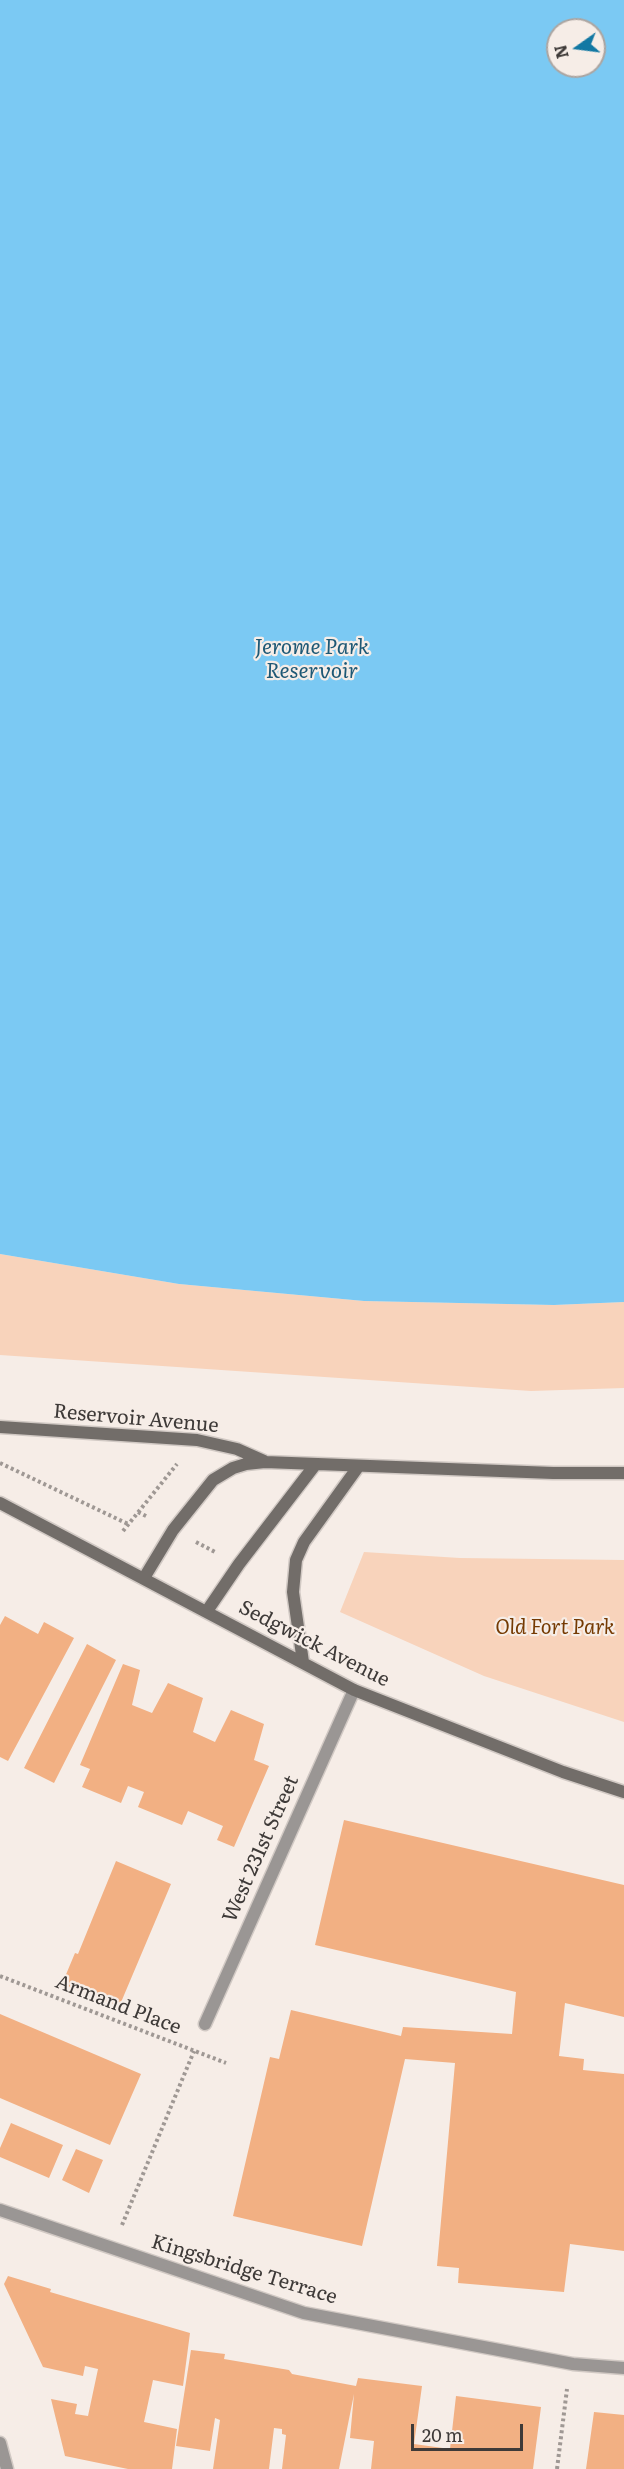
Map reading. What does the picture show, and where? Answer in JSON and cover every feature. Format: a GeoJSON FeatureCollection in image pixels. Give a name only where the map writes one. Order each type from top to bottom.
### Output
{"type":"FeatureCollection","features":[{"type":"Feature","properties":{"kind":"street","name":"Reservoir Avenue"},"geometry":{"type":"LineString","coordinates":[[0,1427],[197,1440],[237,1449],[266,1462]]}},
{"type":"Feature","properties":{"kind":"street","name":"Reservoir Avenue"},"geometry":{"type":"LineString","coordinates":[[144,1578],[173,1530],[213,1480],[233,1468],[266,1462],[553,1473],[624,1473]]}},
{"type":"Feature","properties":{"kind":"street"},"geometry":{"type":"LineString","coordinates":[[207,1611],[239,1564],[315,1465]]}},
{"type":"Feature","properties":{"kind":"street"},"geometry":{"type":"LineString","coordinates":[[303,1662],[294,1612],[293,1578],[296,1560],[304,1542],[358,1467]]}},
{"type":"Feature","properties":{"kind":"street","name":"Sedgwick Avenue"},"geometry":{"type":"LineString","coordinates":[[0,1503],[354,1690],[542,1764],[624,1792]]}},
{"type":"Feature","properties":{"kind":"street","name":"West 231st Street"},"geometry":{"type":"LineString","coordinates":[[205,2024],[354,1690]]}},
{"type":"Feature","properties":{"kind":"street","name":"Kingsbridge Terrace"},"geometry":{"type":"LineString","coordinates":[[0,2210],[304,2313],[573,2364],[624,2368]]}},
{"type":"Feature","properties":{"kind":"street"},"geometry":{"type":"LineString","coordinates":[[0,2443],[7,2469]]}},
{"type":"Feature","properties":{"kind":"path"},"geometry":{"type":"LineString","coordinates":[[123,1531],[179,1461]]}},
{"type":"Feature","properties":{"kind":"path"},"geometry":{"type":"LineString","coordinates":[[0,1464],[128,1524]]}},
{"type":"Feature","properties":{"kind":"path"},"geometry":{"type":"LineString","coordinates":[[138,1512],[148,1517]]}},
{"type":"Feature","properties":{"kind":"path"},"geometry":{"type":"LineString","coordinates":[[192,1540],[220,1555]]}},
{"type":"Feature","properties":{"kind":"path","name":"Armand Place"},"geometry":{"type":"LineString","coordinates":[[0,1976],[226,2063]]}},
{"type":"Feature","properties":{"kind":"path"},"geometry":{"type":"LineString","coordinates":[[112,2248],[195,2051]]}},
{"type":"Feature","properties":{"kind":"path"},"geometry":{"type":"LineString","coordinates":[[557,2469],[568,2384]]}},
{"type":"Feature","properties":{"kind":"green space"},"geometry":{"type":"Polygon","coordinates":[[[0,1254],[179,1284],[364,1301],[554,1305],[624,1302],[624,1388],[531,1391],[0,1355],[0,1254]]]}},
{"type":"Feature","properties":{"kind":"green space","name":"Old Fort Park"},"geometry":{"type":"Polygon","coordinates":[[[364,1552],[460,1558],[624,1560],[624,1722],[484,1676],[340,1612],[364,1552]]]}},
{"type":"Feature","properties":{"kind":"water","name":"Jerome Park Reservoir"},"geometry":{"type":"Polygon","coordinates":[[[0,0],[624,0],[624,1302],[554,1305],[364,1301],[179,1284],[0,1254],[0,0]]]}},
{"type":"Feature","properties":{"kind":"building"},"geometry":{"type":"Polygon","coordinates":[[[5,1616],[38,1634],[44,1622],[74,1638],[8,1761],[0,1757],[0,1625],[5,1616]]]}},
{"type":"Feature","properties":{"kind":"building"},"geometry":{"type":"Polygon","coordinates":[[[87,1644],[116,1660],[54,1783],[24,1768],[87,1644]]]}},
{"type":"Feature","properties":{"kind":"building"},"geometry":{"type":"Polygon","coordinates":[[[123,1664],[140,1670],[132,1705],[152,1713],[168,1683],[203,1698],[193,1732],[215,1742],[231,1710],[264,1724],[254,1760],[269,1766],[234,1847],[217,1840],[223,1826],[188,1811],[182,1825],[138,1807],[144,1792],[128,1786],[121,1803],[82,1787],[90,1769],[80,1765],[123,1664]]]}},
{"type":"Feature","properties":{"kind":"building"},"geometry":{"type":"Polygon","coordinates":[[[344,1820],[624,1885],[624,2017],[565,2003],[559,2056],[584,2059],[583,2070],[624,2074],[624,2251],[570,2244],[564,2292],[458,2283],[459,2268],[437,2266],[455,2063],[405,2059],[362,2246],[233,2216],[270,2057],[279,2059],[291,2010],[401,2036],[403,2027],[512,2034],[516,1992],[315,1945],[344,1820]]]}},
{"type":"Feature","properties":{"kind":"building"},"geometry":{"type":"Polygon","coordinates":[[[116,1861],[171,1884],[119,2007],[62,1984],[75,1953],[78,1954],[116,1861]]]}},
{"type":"Feature","properties":{"kind":"building"},"geometry":{"type":"Polygon","coordinates":[[[0,2014],[141,2074],[110,2145],[0,2098],[0,2014]]]}},
{"type":"Feature","properties":{"kind":"building"},"geometry":{"type":"Polygon","coordinates":[[[11,2123],[63,2145],[49,2178],[0,2157],[0,2148],[11,2123]]]}},
{"type":"Feature","properties":{"kind":"building"},"geometry":{"type":"Polygon","coordinates":[[[76,2149],[103,2160],[89,2193],[62,2180],[76,2149]]]}},
{"type":"Feature","properties":{"kind":"building"},"geometry":{"type":"Polygon","coordinates":[[[8,2276],[51,2289],[50,2292],[190,2333],[183,2386],[153,2380],[144,2422],[177,2429],[172,2469],[128,2469],[65,2456],[51,2399],[77,2404],[75,2414],[88,2416],[98,2369],[85,2366],[83,2376],[43,2367],[4,2284],[8,2276]]]}},
{"type":"Feature","properties":{"kind":"building"},"geometry":{"type":"Polygon","coordinates":[[[191,2350],[225,2354],[224,2359],[289,2370],[292,2374],[356,2386],[358,2378],[422,2386],[414,2444],[450,2449],[456,2396],[541,2407],[533,2469],[371,2469],[374,2441],[350,2438],[354,2394],[339,2469],[282,2469],[286,2435],[282,2434],[282,2429],[274,2428],[269,2469],[213,2469],[220,2420],[215,2418],[210,2451],[176,2446],[191,2350]]]}},
{"type":"Feature","properties":{"kind":"building"},"geometry":{"type":"Polygon","coordinates":[[[594,2412],[624,2415],[624,2469],[586,2469],[594,2412]]]}}]}
